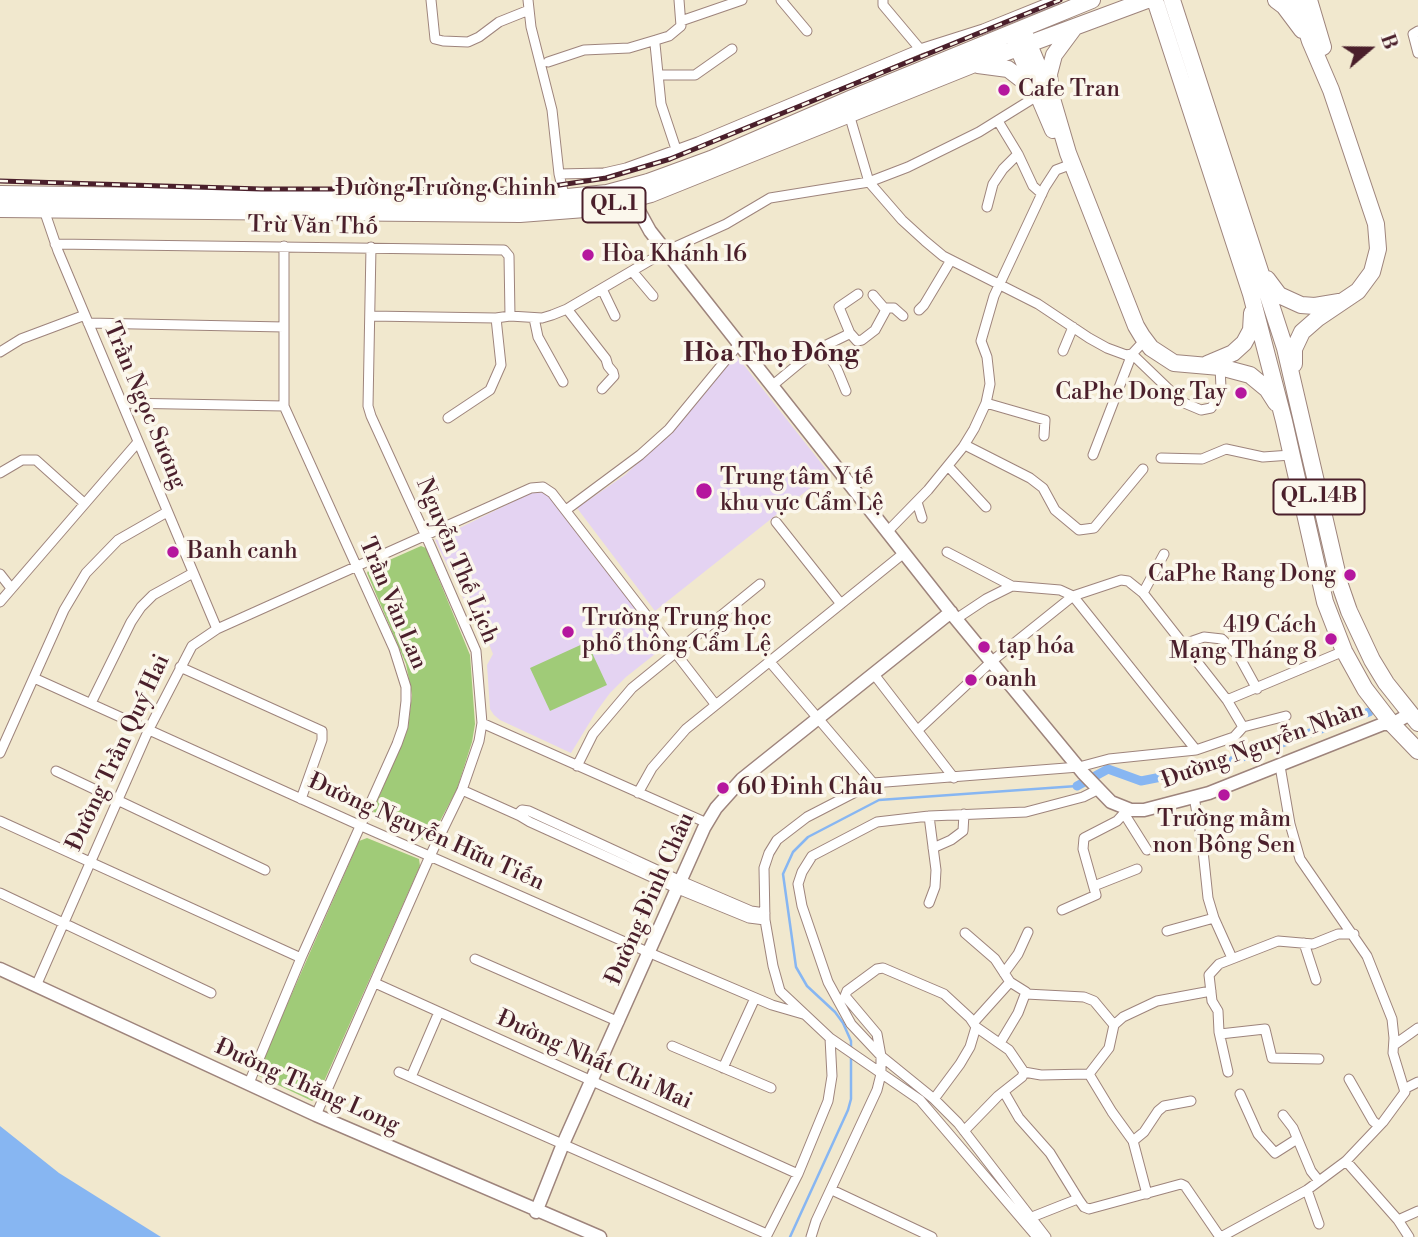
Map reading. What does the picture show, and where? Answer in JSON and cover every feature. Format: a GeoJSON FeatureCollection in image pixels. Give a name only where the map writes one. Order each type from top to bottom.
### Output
{"type":"FeatureCollection","features":[{"type":"Feature","properties":{"kind":"highway","name":"Đường Trường Chinh"},"geometry":{"type":"LineString","coordinates":[[0,209],[43,202],[529,201],[607,193],[648,182],[710,159],[1092,0]]}},
{"type":"Feature","properties":{"kind":"highway","name":"Đường Trường Chinh"},"geometry":{"type":"LineString","coordinates":[[0,194],[43,202],[520,214],[598,208],[633,200],[716,169],[972,65],[1147,0]]}},
{"type":"Feature","properties":{"kind":"highway","name":"QL.14B"},"geometry":{"type":"LineString","coordinates":[[1155,0],[1260,268],[1294,384],[1340,585],[1349,611],[1372,660],[1414,718]]}},
{"type":"Feature","properties":{"kind":"highway","name":"QL.14B"},"geometry":{"type":"LineString","coordinates":[[1172,0],[1284,421],[1325,603],[1344,651],[1365,689],[1392,724],[1418,751]]}},
{"type":"Feature","properties":{"kind":"highway"},"geometry":{"type":"LineString","coordinates":[[1276,0],[1308,34]]}},
{"type":"Feature","properties":{"kind":"highway"},"geometry":{"type":"LineString","coordinates":[[1286,0],[1308,34]]}},
{"type":"Feature","properties":{"kind":"highway"},"geometry":{"type":"LineString","coordinates":[[1294,384],[1294,349],[1297,339],[1308,325],[1358,291],[1372,272],[1378,249],[1376,224],[1331,90],[1297,0]]}},
{"type":"Feature","properties":{"kind":"highway"},"geometry":{"type":"LineString","coordinates":[[1312,3],[1331,90]]}},
{"type":"Feature","properties":{"kind":"highway"},"geometry":{"type":"LineString","coordinates":[[1076,26],[1059,46],[1051,64],[1049,74],[1053,102],[1070,158],[1136,326],[1161,356],[1174,363],[1220,368],[1250,375],[1260,382],[1273,398],[1284,421]]}},
{"type":"Feature","properties":{"kind":"highway"},"geometry":{"type":"LineString","coordinates":[[1017,31],[1036,94],[1070,158]]}},
{"type":"Feature","properties":{"kind":"highway"},"geometry":{"type":"LineString","coordinates":[[1023,47],[1053,102]]}},
{"type":"Feature","properties":{"kind":"highway"},"geometry":{"type":"LineString","coordinates":[[972,65],[1009,69],[1021,77],[1036,94]]}},
{"type":"Feature","properties":{"kind":"highway"},"geometry":{"type":"LineString","coordinates":[[1260,268],[1272,286],[1291,301],[1315,306],[1348,299]]}},
{"type":"Feature","properties":{"kind":"highway"},"geometry":{"type":"LineString","coordinates":[[1198,367],[1224,359],[1244,343],[1251,330],[1253,318],[1251,295]]}},
{"type":"Feature","properties":{"kind":"street"},"geometry":{"type":"LineString","coordinates":[[431,0],[435,39],[443,41],[468,42],[529,5],[530,27],[552,110],[559,174],[565,199]]}},
{"type":"Feature","properties":{"kind":"street"},"geometry":{"type":"LineString","coordinates":[[548,62],[584,50],[629,48],[675,32],[681,26],[679,0]]}},
{"type":"Feature","properties":{"kind":"street"},"geometry":{"type":"LineString","coordinates":[[681,21],[742,0]]}},
{"type":"Feature","properties":{"kind":"street"},"geometry":{"type":"LineString","coordinates":[[781,0],[807,31]]}},
{"type":"Feature","properties":{"kind":"street"},"geometry":{"type":"LineString","coordinates":[[883,0],[883,5],[920,49]]}},
{"type":"Feature","properties":{"kind":"street"},"geometry":{"type":"LineString","coordinates":[[559,174],[618,170],[920,49],[983,29],[1055,0]]}},
{"type":"Feature","properties":{"kind":"street"},"geometry":{"type":"LineString","coordinates":[[1416,32],[1418,54]]}},
{"type":"Feature","properties":{"kind":"street"},"geometry":{"type":"LineString","coordinates":[[656,40],[661,104],[676,149]]}},
{"type":"Feature","properties":{"kind":"street"},"geometry":{"type":"LineString","coordinates":[[659,75],[695,75],[732,49]]}},
{"type":"Feature","properties":{"kind":"street"},"geometry":{"type":"LineString","coordinates":[[370,316],[542,318],[567,309],[666,251],[726,224],[770,198],[869,181],[936,154],[998,121],[1036,94]]}},
{"type":"Feature","properties":{"kind":"street"},"geometry":{"type":"LineString","coordinates":[[849,114],[869,181],[902,220],[943,256],[1038,304],[1107,348],[1132,355],[1182,401],[1201,410],[1211,408],[1219,397],[1220,368]]}},
{"type":"Feature","properties":{"kind":"street"},"geometry":{"type":"LineString","coordinates":[[998,121],[1033,186],[1042,194]]}},
{"type":"Feature","properties":{"kind":"street"},"geometry":{"type":"LineString","coordinates":[[987,207],[993,184],[1003,169],[1018,155]]}},
{"type":"Feature","properties":{"kind":"street"},"geometry":{"type":"LineString","coordinates":[[888,531],[917,502],[964,446],[986,403],[990,384],[987,357],[981,341],[1000,284],[1042,194],[1056,170],[1070,158]]}},
{"type":"Feature","properties":{"kind":"street"},"geometry":{"type":"LineString","coordinates":[[633,200],[645,223],[666,251],[953,615],[1096,788],[1126,812],[1147,850]]}},
{"type":"Feature","properties":{"kind":"street","name":"Trần Ngọc Sương"},"geometry":{"type":"LineString","coordinates":[[43,202],[55,244],[217,629]]}},
{"type":"Feature","properties":{"kind":"street","name":"Trừ Văn Thố"},"geometry":{"type":"LineString","coordinates":[[55,244],[504,250],[509,256],[510,316]]}},
{"type":"Feature","properties":{"kind":"street","name":"Trần Văn Lan"},"geometry":{"type":"LineString","coordinates":[[249,1083],[403,727],[406,687],[394,649],[284,406],[284,246]]}},
{"type":"Feature","properties":{"kind":"street","name":"Nguyễn Thế Lịch"},"geometry":{"type":"LineString","coordinates":[[316,1115],[430,856],[462,790],[479,741],[481,723],[476,651],[371,416],[367,396],[371,247]]}},
{"type":"Feature","properties":{"kind":"street"},"geometry":{"type":"LineString","coordinates":[[919,310],[925,305],[951,260]]}},
{"type":"Feature","properties":{"kind":"street"},"geometry":{"type":"LineString","coordinates":[[632,271],[653,296]]}},
{"type":"Feature","properties":{"kind":"street"},"geometry":{"type":"LineString","coordinates":[[602,289],[615,316]]}},
{"type":"Feature","properties":{"kind":"street"},"geometry":{"type":"LineString","coordinates":[[858,294],[839,307],[849,332],[857,341],[878,326],[886,309]]}},
{"type":"Feature","properties":{"kind":"street"},"geometry":{"type":"LineString","coordinates":[[873,295],[886,309]]}},
{"type":"Feature","properties":{"kind":"street"},"geometry":{"type":"LineString","coordinates":[[886,309],[894,308],[903,316]]}},
{"type":"Feature","properties":{"kind":"street"},"geometry":{"type":"LineString","coordinates":[[567,309],[613,372],[614,376],[602,389]]}},
{"type":"Feature","properties":{"kind":"street"},"geometry":{"type":"LineString","coordinates":[[448,418],[490,390],[501,365],[496,318]]}},
{"type":"Feature","properties":{"kind":"street"},"geometry":{"type":"LineString","coordinates":[[534,318],[538,337],[563,382]]}},
{"type":"Feature","properties":{"kind":"street"},"geometry":{"type":"LineString","coordinates":[[0,352],[21,339],[86,319],[284,327]]}},
{"type":"Feature","properties":{"kind":"street"},"geometry":{"type":"LineString","coordinates":[[1063,351],[1073,327]]}},
{"type":"Feature","properties":{"kind":"street"},"geometry":{"type":"LineString","coordinates":[[773,385],[807,355],[849,332]]}},
{"type":"Feature","properties":{"kind":"street"},"geometry":{"type":"LineString","coordinates":[[1093,455],[1132,355],[1145,340]]}},
{"type":"Feature","properties":{"kind":"street"},"geometry":{"type":"LineString","coordinates":[[566,510],[640,455],[669,429],[739,344]]}},
{"type":"Feature","properties":{"kind":"street"},"geometry":{"type":"LineString","coordinates":[[822,346],[837,369],[846,391]]}},
{"type":"Feature","properties":{"kind":"street"},"geometry":{"type":"LineString","coordinates":[[986,403],[1045,420],[1044,436]]}},
{"type":"Feature","properties":{"kind":"street"},"geometry":{"type":"LineString","coordinates":[[122,404],[284,406]]}},
{"type":"Feature","properties":{"kind":"street"},"geometry":{"type":"LineString","coordinates":[[0,602],[138,442]]}},
{"type":"Feature","properties":{"kind":"street"},"geometry":{"type":"LineString","coordinates":[[964,446],[1030,478],[1043,488],[1055,510],[1079,530],[1094,528],[1143,469]]}},
{"type":"Feature","properties":{"kind":"street"},"geometry":{"type":"LineString","coordinates":[[1161,458],[1202,459],[1226,449],[1263,457],[1291,455]]}},
{"type":"Feature","properties":{"kind":"street"},"geometry":{"type":"LineString","coordinates":[[1,471],[22,460],[36,460],[84,503]]}},
{"type":"Feature","properties":{"kind":"street"},"geometry":{"type":"LineString","coordinates":[[948,466],[986,507]]}},
{"type":"Feature","properties":{"kind":"street","name":"Đường Trần Quý Hai"},"geometry":{"type":"LineString","coordinates":[[36,986],[149,729],[192,646],[217,629],[535,486],[543,487],[552,493],[715,704]]}},
{"type":"Feature","properties":{"kind":"street"},"geometry":{"type":"LineString","coordinates":[[917,502],[922,518]]}},
{"type":"Feature","properties":{"kind":"street"},"geometry":{"type":"LineString","coordinates":[[0,753],[64,610],[95,561],[118,540],[167,512]]}},
{"type":"Feature","properties":{"kind":"street"},"geometry":{"type":"LineString","coordinates":[[775,522],[841,604]]}},
{"type":"Feature","properties":{"kind":"street"},"geometry":{"type":"LineString","coordinates":[[947,552],[1012,586],[1060,590],[1073,596],[1196,750]]}},
{"type":"Feature","properties":{"kind":"street"},"geometry":{"type":"LineString","coordinates":[[638,793],[652,768],[668,748],[715,704],[904,553]]}},
{"type":"Feature","properties":{"kind":"street"},"geometry":{"type":"LineString","coordinates":[[1143,593],[1164,554]]}},
{"type":"Feature","properties":{"kind":"street"},"geometry":{"type":"LineString","coordinates":[[90,703],[131,621],[141,607],[153,595],[193,573]]}},
{"type":"Feature","properties":{"kind":"street"},"geometry":{"type":"LineString","coordinates":[[0,574],[11,588]]}},
{"type":"Feature","properties":{"kind":"street"},"geometry":{"type":"LineString","coordinates":[[918,730],[992,661],[1073,596],[1121,580],[1128,581],[1143,593],[1227,700],[1243,727]]}},
{"type":"Feature","properties":{"kind":"street"},"geometry":{"type":"LineString","coordinates":[[577,766],[593,734],[632,688],[674,651],[761,584]]}},
{"type":"Feature","properties":{"kind":"street"},"geometry":{"type":"LineString","coordinates":[[953,615],[1012,586]]}},
{"type":"Feature","properties":{"kind":"street","name":"Đường Đinh Châu"},"geometry":{"type":"LineString","coordinates":[[536,1212],[563,1144],[707,824],[724,798],[741,779],[873,673],[953,615]]}},
{"type":"Feature","properties":{"kind":"street"},"geometry":{"type":"LineString","coordinates":[[1184,644],[1204,638],[1222,639],[1240,659],[1257,689]]}},
{"type":"Feature","properties":{"kind":"street"},"geometry":{"type":"LineString","coordinates":[[1227,700],[1344,651]]}},
{"type":"Feature","properties":{"kind":"street"},"geometry":{"type":"LineString","coordinates":[[770,662],[873,783]]}},
{"type":"Feature","properties":{"kind":"street"},"geometry":{"type":"LineString","coordinates":[[180,667],[322,731],[320,749],[301,799]]}},
{"type":"Feature","properties":{"kind":"street"},"geometry":{"type":"LineString","coordinates":[[873,673],[954,778]]}},
{"type":"Feature","properties":{"kind":"street","name":"Đường Nguyễn Hữu Tiến"},"geometry":{"type":"LineString","coordinates":[[34,678],[650,953],[755,998],[804,1015]]}},
{"type":"Feature","properties":{"kind":"street"},"geometry":{"type":"LineString","coordinates":[[1037,1237],[920,1100],[830,1038],[780,991],[765,917],[764,868],[769,853],[777,840],[807,817],[873,783],[1081,770],[1109,759],[1196,750],[1234,737],[1243,727],[1286,716]]}},
{"type":"Feature","properties":{"kind":"street","name":"Đường Nguyễn Nhàn"},"geometry":{"type":"LineString","coordinates":[[1095,890],[1083,849],[1084,838],[1117,821],[1126,812],[1160,807],[1194,797],[1383,724],[1414,718]]}},
{"type":"Feature","properties":{"kind":"street"},"geometry":{"type":"LineString","coordinates":[[481,723],[707,824]]}},
{"type":"Feature","properties":{"kind":"street"},"geometry":{"type":"LineString","coordinates":[[1280,766],[1290,824],[1300,859],[1367,956],[1392,1019],[1393,1053],[1404,1090]]}},
{"type":"Feature","properties":{"kind":"street"},"geometry":{"type":"LineString","coordinates":[[56,771],[265,870]]}},
{"type":"Feature","properties":{"kind":"street"},"geometry":{"type":"LineString","coordinates":[[1046,1237],[964,1130],[934,1099],[881,1056],[851,1024],[828,982],[802,906],[798,884],[812,856],[877,822],[929,816],[1026,812],[1083,797],[1096,788]]}},
{"type":"Feature","properties":{"kind":"street"},"geometry":{"type":"LineString","coordinates":[[462,790],[520,816],[522,810],[529,811],[680,885],[765,917]]}},
{"type":"Feature","properties":{"kind":"street"},"geometry":{"type":"LineString","coordinates":[[1194,797],[1208,898],[1232,958]]}},
{"type":"Feature","properties":{"kind":"street"},"geometry":{"type":"LineString","coordinates":[[933,848],[951,840],[962,831],[964,814]]}},
{"type":"Feature","properties":{"kind":"street"},"geometry":{"type":"LineString","coordinates":[[929,816],[936,870],[935,887],[929,903]]}},
{"type":"Feature","properties":{"kind":"street"},"geometry":{"type":"LineString","coordinates":[[0,821],[301,958]]}},
{"type":"Feature","properties":{"kind":"street"},"geometry":{"type":"LineString","coordinates":[[1062,909],[1137,869]]}},
{"type":"Feature","properties":{"kind":"street"},"geometry":{"type":"LineString","coordinates":[[0,894],[211,993]]}},
{"type":"Feature","properties":{"kind":"street"},"geometry":{"type":"LineString","coordinates":[[1167,931],[1214,918]]}},
{"type":"Feature","properties":{"kind":"street"},"geometry":{"type":"LineString","coordinates":[[1004,973],[1018,954],[1028,932]]}},
{"type":"Feature","properties":{"kind":"street"},"geometry":{"type":"LineString","coordinates":[[965,933],[995,959],[1010,982],[1026,989],[1018,1013],[1000,1043]]}},
{"type":"Feature","properties":{"kind":"street"},"geometry":{"type":"LineString","coordinates":[[1228,1072],[1209,975],[1219,964],[1278,941],[1313,944],[1338,934],[1354,934]]}},
{"type":"Feature","properties":{"kind":"street"},"geometry":{"type":"LineString","coordinates":[[1304,943],[1316,980]]}},
{"type":"Feature","properties":{"kind":"street"},"geometry":{"type":"LineString","coordinates":[[475,959],[619,1022]]}},
{"type":"Feature","properties":{"kind":"street"},"geometry":{"type":"LineString","coordinates":[[811,1237],[816,1220],[877,1090],[881,1074],[877,1034],[845,996],[877,969],[883,968],[944,994],[975,1024],[1009,1050],[1024,1072],[1041,1075],[1089,1074]]}},
{"type":"Feature","properties":{"kind":"street","name":"Đường Thăng Long"},"geometry":{"type":"LineString","coordinates":[[0,969],[316,1115],[536,1212],[600,1237]]}},
{"type":"Feature","properties":{"kind":"street"},"geometry":{"type":"LineString","coordinates":[[934,1099],[970,1047],[975,1024],[1010,982]]}},
{"type":"Feature","properties":{"kind":"street","name":"Đường Nhất Chi Mai"},"geometry":{"type":"LineString","coordinates":[[375,983],[798,1174]]}},
{"type":"Feature","properties":{"kind":"street"},"geometry":{"type":"LineString","coordinates":[[1089,1074],[1109,1048],[1114,1025],[1123,1017],[1157,1001],[1211,991]]}},
{"type":"Feature","properties":{"kind":"street"},"geometry":{"type":"LineString","coordinates":[[1026,994],[1077,996],[1094,1001],[1114,1025]]}},
{"type":"Feature","properties":{"kind":"street"},"geometry":{"type":"LineString","coordinates":[[723,1068],[755,998]]}},
{"type":"Feature","properties":{"kind":"street"},"geometry":{"type":"LineString","coordinates":[[411,1077],[439,1012]]}},
{"type":"Feature","properties":{"kind":"street"},"geometry":{"type":"LineString","coordinates":[[1394,1045],[1418,1028]]}},
{"type":"Feature","properties":{"kind":"street"},"geometry":{"type":"LineString","coordinates":[[1220,1034],[1265,1029],[1272,1058],[1319,1059]]}},
{"type":"Feature","properties":{"kind":"street"},"geometry":{"type":"LineString","coordinates":[[399,1072],[767,1236],[798,1174],[828,1101],[832,1076],[830,1038]]}},
{"type":"Feature","properties":{"kind":"street"},"geometry":{"type":"LineString","coordinates":[[672,1046],[771,1088]]}},
{"type":"Feature","properties":{"kind":"street"},"geometry":{"type":"LineString","coordinates":[[964,1130],[1022,1077],[1024,1072]]}},
{"type":"Feature","properties":{"kind":"street"},"geometry":{"type":"LineString","coordinates":[[1089,1074],[1133,1141],[1147,1194]]}},
{"type":"Feature","properties":{"kind":"street"},"geometry":{"type":"LineString","coordinates":[[1349,1079],[1373,1121],[1379,1126]]}},
{"type":"Feature","properties":{"kind":"street"},"geometry":{"type":"LineString","coordinates":[[1004,1092],[1019,1118],[1050,1153],[1084,1207],[1090,1209],[1183,1184],[1221,1237],[1307,1190],[1346,1161],[1379,1126],[1404,1090],[1418,1082]]}},
{"type":"Feature","properties":{"kind":"street"},"geometry":{"type":"LineString","coordinates":[[1240,1094],[1254,1127],[1275,1153],[1297,1139]]}},
{"type":"Feature","properties":{"kind":"street"},"geometry":{"type":"LineString","coordinates":[[1133,1141],[1144,1132],[1164,1106],[1191,1101]]}},
{"type":"Feature","properties":{"kind":"street"},"geometry":{"type":"LineString","coordinates":[[1283,1115],[1293,1128],[1311,1171],[1319,1181]]}},
{"type":"Feature","properties":{"kind":"street"},"geometry":{"type":"LineString","coordinates":[[1346,1161],[1398,1220],[1409,1237]]}},
{"type":"Feature","properties":{"kind":"street"},"geometry":{"type":"LineString","coordinates":[[832,1190],[933,1237]]}},
{"type":"Feature","properties":{"kind":"street"},"geometry":{"type":"LineString","coordinates":[[1307,1190],[1319,1224]]}},
{"type":"Feature","properties":{"kind":"street"},"geometry":{"type":"LineString","coordinates":[[1032,1217],[1042,1211],[1079,1200]]}},
{"type":"Feature","properties":{"kind":"street"},"geometry":{"type":"LineString","coordinates":[[1398,1220],[1418,1211]]}},
{"type":"Feature","properties":{"kind":"shaded area","name":"Trung tâm Y tế khu vực Cẩm Lệ"},"geometry":{"type":"Polygon","coordinates":[[[736,355],[829,473],[655,611],[577,508],[625,475],[663,439],[736,355]]]}},
{"type":"Feature","properties":{"kind":"shaded area","name":"Trường Trung học phổ thông Cẩm Lệ"},"geometry":{"type":"Polygon","coordinates":[[[535,491],[544,493],[553,500],[664,647],[610,693],[571,753],[500,720],[490,709],[487,665],[493,654],[473,604],[467,606],[435,540],[535,491]]]}},
{"type":"Feature","properties":{"kind":"green space"},"geometry":{"type":"Polygon","coordinates":[[[421,546],[426,548],[470,655],[475,724],[457,789],[430,840],[423,840],[385,822],[376,817],[373,811],[408,728],[412,695],[406,664],[367,573],[369,569],[421,546]]]}},
{"type":"Feature","properties":{"kind":"green space"},"geometry":{"type":"Polygon","coordinates":[[[587,642],[607,685],[550,711],[530,668],[587,642]]]}},
{"type":"Feature","properties":{"kind":"green space"},"geometry":{"type":"Polygon","coordinates":[[[367,838],[419,859],[420,866],[317,1097],[312,1101],[257,1073],[359,841],[367,838]]]}},
{"type":"Feature","properties":{"kind":"water"},"geometry":{"type":"Polygon","coordinates":[[[0,1126],[59,1173],[161,1237],[0,1237],[0,1126]]]}},
{"type":"Feature","properties":{"kind":"waterway"},"geometry":{"type":"LineString","coordinates":[[1077,786],[1108,769],[1141,781],[1217,766],[1369,712]]}},
{"type":"Feature","properties":{"kind":"waterway"},"geometry":{"type":"LineString","coordinates":[[851,1051],[851,1041],[843,1023],[807,986],[796,967],[783,874],[793,852],[808,837],[879,800],[1077,786]]}},
{"type":"Feature","properties":{"kind":"waterway"},"geometry":{"type":"LineString","coordinates":[[790,1237],[848,1110],[851,1099],[851,1057]]}},
{"type":"Feature","properties":{"kind":"railway"},"geometry":{"type":"LineString","coordinates":[[0,181],[261,189],[509,189],[606,178],[670,159],[1060,0]]}},
{"type":"Feature","properties":{"kind":"place","name":"Cafe Tran"},"geometry":{"type":"Point","coordinates":[1004,90]}},
{"type":"Feature","properties":{"kind":"place","name":"Hòa Khánh 16"},"geometry":{"type":"Point","coordinates":[588,255]}},
{"type":"Feature","properties":{"kind":"place","name":"CaPhe Dong Tay"},"geometry":{"type":"Point","coordinates":[1241,393]}},
{"type":"Feature","properties":{"kind":"place","name":"Trung tâm Y tế khu vực Cẩm Lệ"},"geometry":{"type":"Point","coordinates":[704,491]}},
{"type":"Feature","properties":{"kind":"place","name":"Banh canh"},"geometry":{"type":"Point","coordinates":[173,552]}},
{"type":"Feature","properties":{"kind":"place","name":"CaPhe Rang Dong"},"geometry":{"type":"Point","coordinates":[1350,575]}},
{"type":"Feature","properties":{"kind":"place","name":"Trường Trung học phổ thông Cẩm Lệ"},"geometry":{"type":"Point","coordinates":[568,632]}},
{"type":"Feature","properties":{"kind":"place","name":"419 Cách Mạng Tháng 8"},"geometry":{"type":"Point","coordinates":[1331,639]}},
{"type":"Feature","properties":{"kind":"place","name":"tạp hóa"},"geometry":{"type":"Point","coordinates":[984,647]}},
{"type":"Feature","properties":{"kind":"place","name":"oanh"},"geometry":{"type":"Point","coordinates":[971,680]}},
{"type":"Feature","properties":{"kind":"place","name":"60 Đinh Châu"},"geometry":{"type":"Point","coordinates":[723,788]}},
{"type":"Feature","properties":{"kind":"place","name":"Trường mầm non Bông Sen"},"geometry":{"type":"Point","coordinates":[1224,795]}},
{"type":"Feature","properties":{"kind":"district","name":"Hòa Thọ Đông"},"geometry":{"type":"Point","coordinates":[771,355]}}]}
